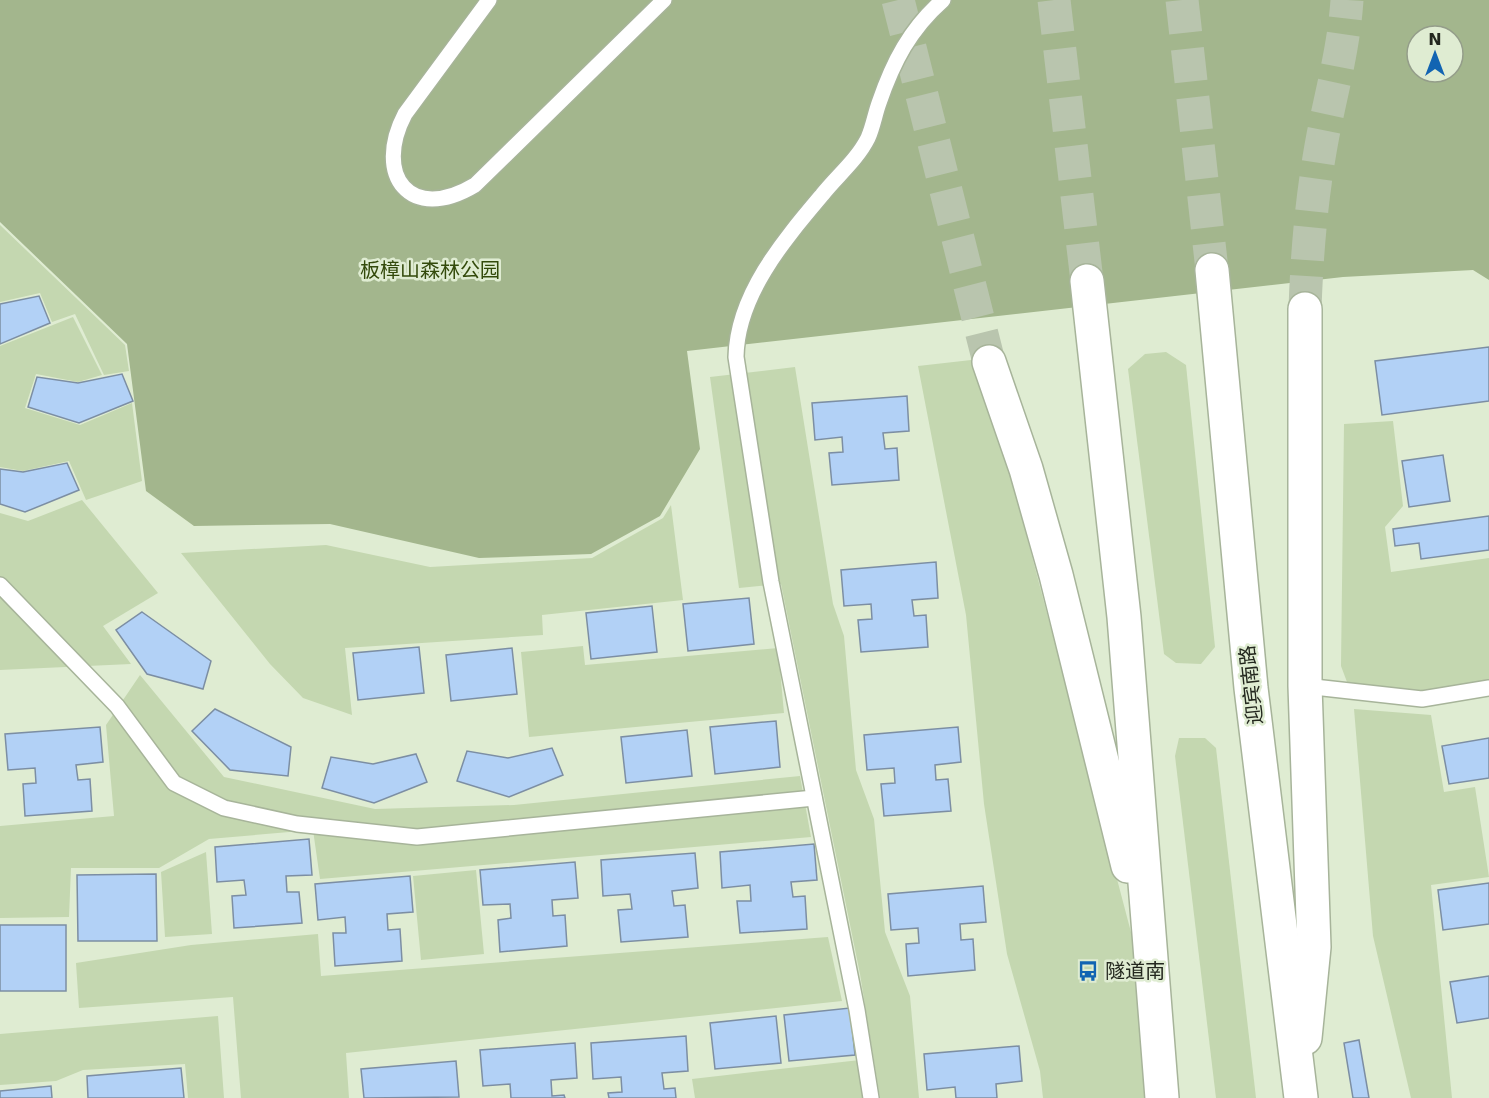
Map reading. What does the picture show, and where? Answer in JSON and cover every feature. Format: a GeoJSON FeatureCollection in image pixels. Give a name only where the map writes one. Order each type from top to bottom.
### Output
{"type":"FeatureCollection","features":[{"type":"Feature","properties":{"kind":"main road","name":"迎宾南路"},"geometry":{"type":"LineString","coordinates":[[1212,270],[1251,688],[1299,1094]]}},
{"type":"Feature","properties":{"kind":"main road"},"geometry":{"type":"LineString","coordinates":[[1087,281],[1124,617],[1162,1098]]}},
{"type":"Feature","properties":{"kind":"main road"},"geometry":{"type":"LineString","coordinates":[[1299,1094],[1312,990],[1314,947],[1305,686],[1305,309]]}},
{"type":"Feature","properties":{"kind":"main road"},"geometry":{"type":"LineString","coordinates":[[989,362],[1026,469],[1056,575],[1150,955]]}},
{"type":"Feature","properties":{"kind":"lane"},"geometry":{"type":"LineString","coordinates":[[489,0],[405,114],[396,132],[393,154],[397,174],[403,188],[418,199],[434,201],[456,196],[475,185],[664,0]]}},
{"type":"Feature","properties":{"kind":"lane"},"geometry":{"type":"LineString","coordinates":[[871,1098],[857,1010],[771,582],[736,357],[736,340],[753,292],[770,263],[822,194],[857,155],[868,138],[890,71],[904,43],[921,19],[943,0]]}},
{"type":"Feature","properties":{"kind":"lane"},"geometry":{"type":"LineString","coordinates":[[0,585],[117,706],[174,783],[224,808],[297,824],[417,837],[814,798]]}},
{"type":"Feature","properties":{"kind":"lane"},"geometry":{"type":"LineString","coordinates":[[1305,686],[1422,699],[1489,688]]}},
{"type":"Feature","properties":{"kind":"green space","name":"板樟山森林公园"},"geometry":{"type":"Polygon","coordinates":[[[0,0],[1489,0],[1489,280],[1473,270],[1343,277],[687,351],[700,449],[660,516],[591,554],[479,558],[330,524],[194,526],[146,491],[127,344],[0,222],[0,0]]]}},
{"type":"Feature","properties":{"kind":"green space"},"geometry":{"type":"Polygon","coordinates":[[[0,225],[125,345],[129,371],[104,375],[75,314],[52,322],[40,293],[0,302],[0,225]]]}},
{"type":"Feature","properties":{"kind":"green space"},"geometry":{"type":"Polygon","coordinates":[[[73,317],[102,375],[78,382],[36,374],[25,408],[80,425],[132,403],[142,481],[86,500],[69,461],[23,471],[0,467],[0,346],[73,317]]]}},
{"type":"Feature","properties":{"kind":"green space"},"geometry":{"type":"Polygon","coordinates":[[[1166,352],[1186,365],[1215,647],[1201,664],[1176,663],[1164,654],[1128,369],[1145,354],[1166,352]]]}},
{"type":"Feature","properties":{"kind":"green space"},"geometry":{"type":"Polygon","coordinates":[[[980,359],[1137,955],[1149,1098],[1043,1098],[1040,1071],[1007,954],[984,804],[966,615],[918,366],[980,359]]]}},
{"type":"Feature","properties":{"kind":"green space"},"geometry":{"type":"Polygon","coordinates":[[[795,367],[833,604],[844,636],[856,770],[874,819],[885,932],[910,996],[919,1098],[880,1098],[860,974],[781,584],[739,588],[710,377],[795,367]]]}},
{"type":"Feature","properties":{"kind":"green space"},"geometry":{"type":"Polygon","coordinates":[[[1393,421],[1403,506],[1385,527],[1391,572],[1489,558],[1489,681],[1422,693],[1347,682],[1341,666],[1344,424],[1393,421]]]}},
{"type":"Feature","properties":{"kind":"green space"},"geometry":{"type":"Polygon","coordinates":[[[82,500],[158,593],[103,626],[131,664],[0,670],[0,513],[28,521],[82,500]]]}},
{"type":"Feature","properties":{"kind":"green space"},"geometry":{"type":"Polygon","coordinates":[[[671,505],[683,600],[542,615],[543,635],[345,648],[352,715],[303,698],[270,664],[181,553],[326,545],[430,567],[592,558],[663,518],[671,505]]]}},
{"type":"Feature","properties":{"kind":"green space"},"geometry":{"type":"Polygon","coordinates":[[[583,646],[585,665],[778,648],[784,713],[529,737],[521,652],[583,646]]]}},
{"type":"Feature","properties":{"kind":"green space"},"geometry":{"type":"Polygon","coordinates":[[[140,675],[224,777],[375,809],[514,805],[800,776],[811,837],[320,879],[313,830],[209,839],[159,868],[71,868],[69,917],[0,918],[0,826],[114,816],[106,725],[140,675]]]}},
{"type":"Feature","properties":{"kind":"green space"},"geometry":{"type":"Polygon","coordinates":[[[1354,709],[1431,715],[1444,792],[1475,787],[1489,877],[1431,885],[1452,1098],[1411,1098],[1373,936],[1354,709]]]}},
{"type":"Feature","properties":{"kind":"green space"},"geometry":{"type":"Polygon","coordinates":[[[1179,738],[1205,738],[1216,748],[1256,1098],[1216,1098],[1175,756],[1179,738]]]}},
{"type":"Feature","properties":{"kind":"green space"},"geometry":{"type":"Polygon","coordinates":[[[206,852],[212,934],[165,937],[161,872],[206,852]]]}},
{"type":"Feature","properties":{"kind":"green space"},"geometry":{"type":"Polygon","coordinates":[[[476,870],[484,954],[421,960],[413,876],[476,870]]]}},
{"type":"Feature","properties":{"kind":"green space"},"geometry":{"type":"Polygon","coordinates":[[[318,934],[321,976],[828,937],[842,1001],[346,1053],[349,1098],[241,1098],[233,997],[79,1008],[76,963],[191,945],[318,934]]]}},
{"type":"Feature","properties":{"kind":"green space"},"geometry":{"type":"Polygon","coordinates":[[[218,1016],[224,1098],[188,1098],[185,1064],[83,1070],[56,1081],[0,1085],[0,1034],[218,1016]]]}},
{"type":"Feature","properties":{"kind":"green space"},"geometry":{"type":"Polygon","coordinates":[[[860,1060],[865,1098],[695,1098],[692,1079],[860,1060]]]}},
{"type":"Feature","properties":{"kind":"building"},"geometry":{"type":"Polygon","coordinates":[[[39,296],[50,323],[0,344],[0,304],[39,296]]]}},
{"type":"Feature","properties":{"kind":"building"},"geometry":{"type":"Polygon","coordinates":[[[1489,347],[1489,401],[1382,415],[1375,361],[1489,347]]]}},
{"type":"Feature","properties":{"kind":"building"},"geometry":{"type":"Polygon","coordinates":[[[122,374],[133,401],[79,423],[28,407],[37,377],[78,383],[122,374]]]}},
{"type":"Feature","properties":{"kind":"building"},"geometry":{"type":"Polygon","coordinates":[[[907,396],[909,431],[883,433],[885,449],[897,448],[899,480],[832,485],[829,453],[843,452],[842,437],[815,440],[812,403],[907,396]]]}},
{"type":"Feature","properties":{"kind":"building"},"geometry":{"type":"Polygon","coordinates":[[[1443,455],[1450,501],[1409,507],[1402,461],[1443,455]]]}},
{"type":"Feature","properties":{"kind":"building"},"geometry":{"type":"Polygon","coordinates":[[[67,463],[79,490],[25,512],[0,504],[0,469],[23,472],[67,463]]]}},
{"type":"Feature","properties":{"kind":"building"},"geometry":{"type":"Polygon","coordinates":[[[1489,516],[1489,550],[1421,559],[1419,543],[1395,546],[1393,529],[1489,516]]]}},
{"type":"Feature","properties":{"kind":"building"},"geometry":{"type":"Polygon","coordinates":[[[936,562],[938,598],[912,600],[914,616],[926,615],[928,647],[861,652],[858,620],[872,619],[871,604],[844,606],[841,570],[936,562]]]}},
{"type":"Feature","properties":{"kind":"building"},"geometry":{"type":"Polygon","coordinates":[[[749,598],[754,644],[688,651],[683,604],[749,598]]]}},
{"type":"Feature","properties":{"kind":"building"},"geometry":{"type":"Polygon","coordinates":[[[652,606],[657,652],[591,659],[586,613],[652,606]]]}},
{"type":"Feature","properties":{"kind":"building"},"geometry":{"type":"Polygon","coordinates":[[[142,612],[211,661],[203,689],[147,674],[116,630],[142,612]]]}},
{"type":"Feature","properties":{"kind":"building"},"geometry":{"type":"Polygon","coordinates":[[[419,647],[424,693],[358,700],[353,653],[419,647]]]}},
{"type":"Feature","properties":{"kind":"building"},"geometry":{"type":"Polygon","coordinates":[[[512,648],[517,694],[451,701],[446,655],[512,648]]]}},
{"type":"Feature","properties":{"kind":"building"},"geometry":{"type":"Polygon","coordinates":[[[215,709],[291,747],[288,776],[230,770],[192,731],[215,709]]]}},
{"type":"Feature","properties":{"kind":"building"},"geometry":{"type":"Polygon","coordinates":[[[776,721],[780,767],[715,774],[710,727],[776,721]]]}},
{"type":"Feature","properties":{"kind":"building"},"geometry":{"type":"Polygon","coordinates":[[[100,727],[103,762],[76,765],[78,780],[90,779],[92,811],[25,816],[23,784],[36,783],[35,768],[8,770],[5,734],[100,727]]]}},
{"type":"Feature","properties":{"kind":"building"},"geometry":{"type":"Polygon","coordinates":[[[958,727],[961,762],[935,765],[936,780],[948,779],[951,811],[884,816],[881,784],[895,783],[894,768],[867,770],[864,735],[958,727]]]}},
{"type":"Feature","properties":{"kind":"building"},"geometry":{"type":"Polygon","coordinates":[[[687,730],[692,776],[626,783],[621,737],[687,730]]]}},
{"type":"Feature","properties":{"kind":"building"},"geometry":{"type":"Polygon","coordinates":[[[1489,738],[1489,778],[1449,784],[1442,746],[1489,738]]]}},
{"type":"Feature","properties":{"kind":"building"},"geometry":{"type":"Polygon","coordinates":[[[552,748],[563,775],[509,797],[457,781],[467,751],[508,758],[552,748]]]}},
{"type":"Feature","properties":{"kind":"building"},"geometry":{"type":"Polygon","coordinates":[[[416,754],[427,782],[374,803],[322,788],[331,757],[373,764],[416,754]]]}},
{"type":"Feature","properties":{"kind":"building"},"geometry":{"type":"Polygon","coordinates":[[[309,839],[312,875],[286,876],[287,892],[299,892],[302,923],[234,928],[232,896],[246,895],[244,880],[217,882],[215,847],[309,839]]]}},
{"type":"Feature","properties":{"kind":"building"},"geometry":{"type":"Polygon","coordinates":[[[814,844],[817,880],[791,882],[793,897],[805,896],[807,929],[740,933],[737,901],[751,901],[750,885],[722,888],[720,852],[814,844]]]}},
{"type":"Feature","properties":{"kind":"building"},"geometry":{"type":"Polygon","coordinates":[[[695,853],[698,888],[672,891],[674,906],[685,905],[688,937],[621,942],[618,910],[632,909],[630,894],[603,896],[601,860],[695,853]]]}},
{"type":"Feature","properties":{"kind":"building"},"geometry":{"type":"Polygon","coordinates":[[[575,862],[578,898],[552,900],[553,916],[565,915],[567,946],[500,952],[498,920],[511,918],[510,904],[483,905],[480,870],[575,862]]]}},
{"type":"Feature","properties":{"kind":"building"},"geometry":{"type":"Polygon","coordinates":[[[156,874],[157,941],[78,941],[77,875],[156,874]]]}},
{"type":"Feature","properties":{"kind":"building"},"geometry":{"type":"Polygon","coordinates":[[[410,876],[413,912],[387,914],[388,930],[400,929],[402,961],[335,966],[333,933],[346,933],[345,917],[318,920],[315,884],[410,876]]]}},
{"type":"Feature","properties":{"kind":"building"},"geometry":{"type":"Polygon","coordinates":[[[1489,883],[1489,924],[1443,930],[1438,890],[1489,883]]]}},
{"type":"Feature","properties":{"kind":"building"},"geometry":{"type":"Polygon","coordinates":[[[983,886],[986,922],[960,924],[961,940],[973,939],[975,970],[908,976],[906,944],[919,943],[918,928],[891,930],[888,894],[983,886]]]}},
{"type":"Feature","properties":{"kind":"building"},"geometry":{"type":"Polygon","coordinates":[[[0,925],[66,925],[66,991],[0,991],[0,925]]]}},
{"type":"Feature","properties":{"kind":"building"},"geometry":{"type":"Polygon","coordinates":[[[1489,976],[1489,1018],[1457,1023],[1450,982],[1489,976]]]}},
{"type":"Feature","properties":{"kind":"building"},"geometry":{"type":"Polygon","coordinates":[[[850,1008],[855,1055],[789,1061],[784,1015],[850,1008]]]}},
{"type":"Feature","properties":{"kind":"building"},"geometry":{"type":"Polygon","coordinates":[[[776,1016],[781,1063],[715,1069],[710,1023],[776,1016]]]}},
{"type":"Feature","properties":{"kind":"building"},"geometry":{"type":"Polygon","coordinates":[[[686,1036],[688,1071],[662,1073],[664,1089],[675,1088],[676,1098],[609,1098],[608,1093],[622,1092],[621,1077],[593,1079],[591,1043],[686,1036]]]}},
{"type":"Feature","properties":{"kind":"building"},"geometry":{"type":"Polygon","coordinates":[[[1359,1040],[1369,1098],[1353,1098],[1344,1043],[1359,1040]]]}},
{"type":"Feature","properties":{"kind":"building"},"geometry":{"type":"Polygon","coordinates":[[[575,1043],[577,1078],[551,1080],[552,1096],[564,1095],[565,1098],[511,1098],[510,1084],[483,1086],[480,1050],[575,1043]]]}},
{"type":"Feature","properties":{"kind":"building"},"geometry":{"type":"Polygon","coordinates":[[[1019,1046],[1022,1081],[996,1084],[997,1098],[956,1098],[955,1087],[927,1090],[924,1054],[1019,1046]]]}},
{"type":"Feature","properties":{"kind":"building"},"geometry":{"type":"Polygon","coordinates":[[[456,1061],[459,1097],[364,1098],[361,1069],[456,1061]]]}},
{"type":"Feature","properties":{"kind":"building"},"geometry":{"type":"Polygon","coordinates":[[[181,1068],[184,1098],[88,1098],[87,1076],[181,1068]]]}},
{"type":"Feature","properties":{"kind":"building"},"geometry":{"type":"Polygon","coordinates":[[[51,1086],[52,1098],[0,1098],[0,1091],[51,1086]]]}},
{"type":"Feature","properties":{"kind":"tunnel"},"geometry":{"type":"LineString","coordinates":[[898,0],[989,362]]}},
{"type":"Feature","properties":{"kind":"tunnel"},"geometry":{"type":"LineString","coordinates":[[1054,0],[1087,281]]}},
{"type":"Feature","properties":{"kind":"tunnel"},"geometry":{"type":"LineString","coordinates":[[1182,0],[1212,270]]}},
{"type":"Feature","properties":{"kind":"tunnel"},"geometry":{"type":"LineString","coordinates":[[1305,309],[1316,178],[1340,51],[1347,0]]}},
{"type":"Feature","properties":{"kind":"place","name":"隧道南"},"geometry":{"type":"Point","coordinates":[1088,971]}}]}
